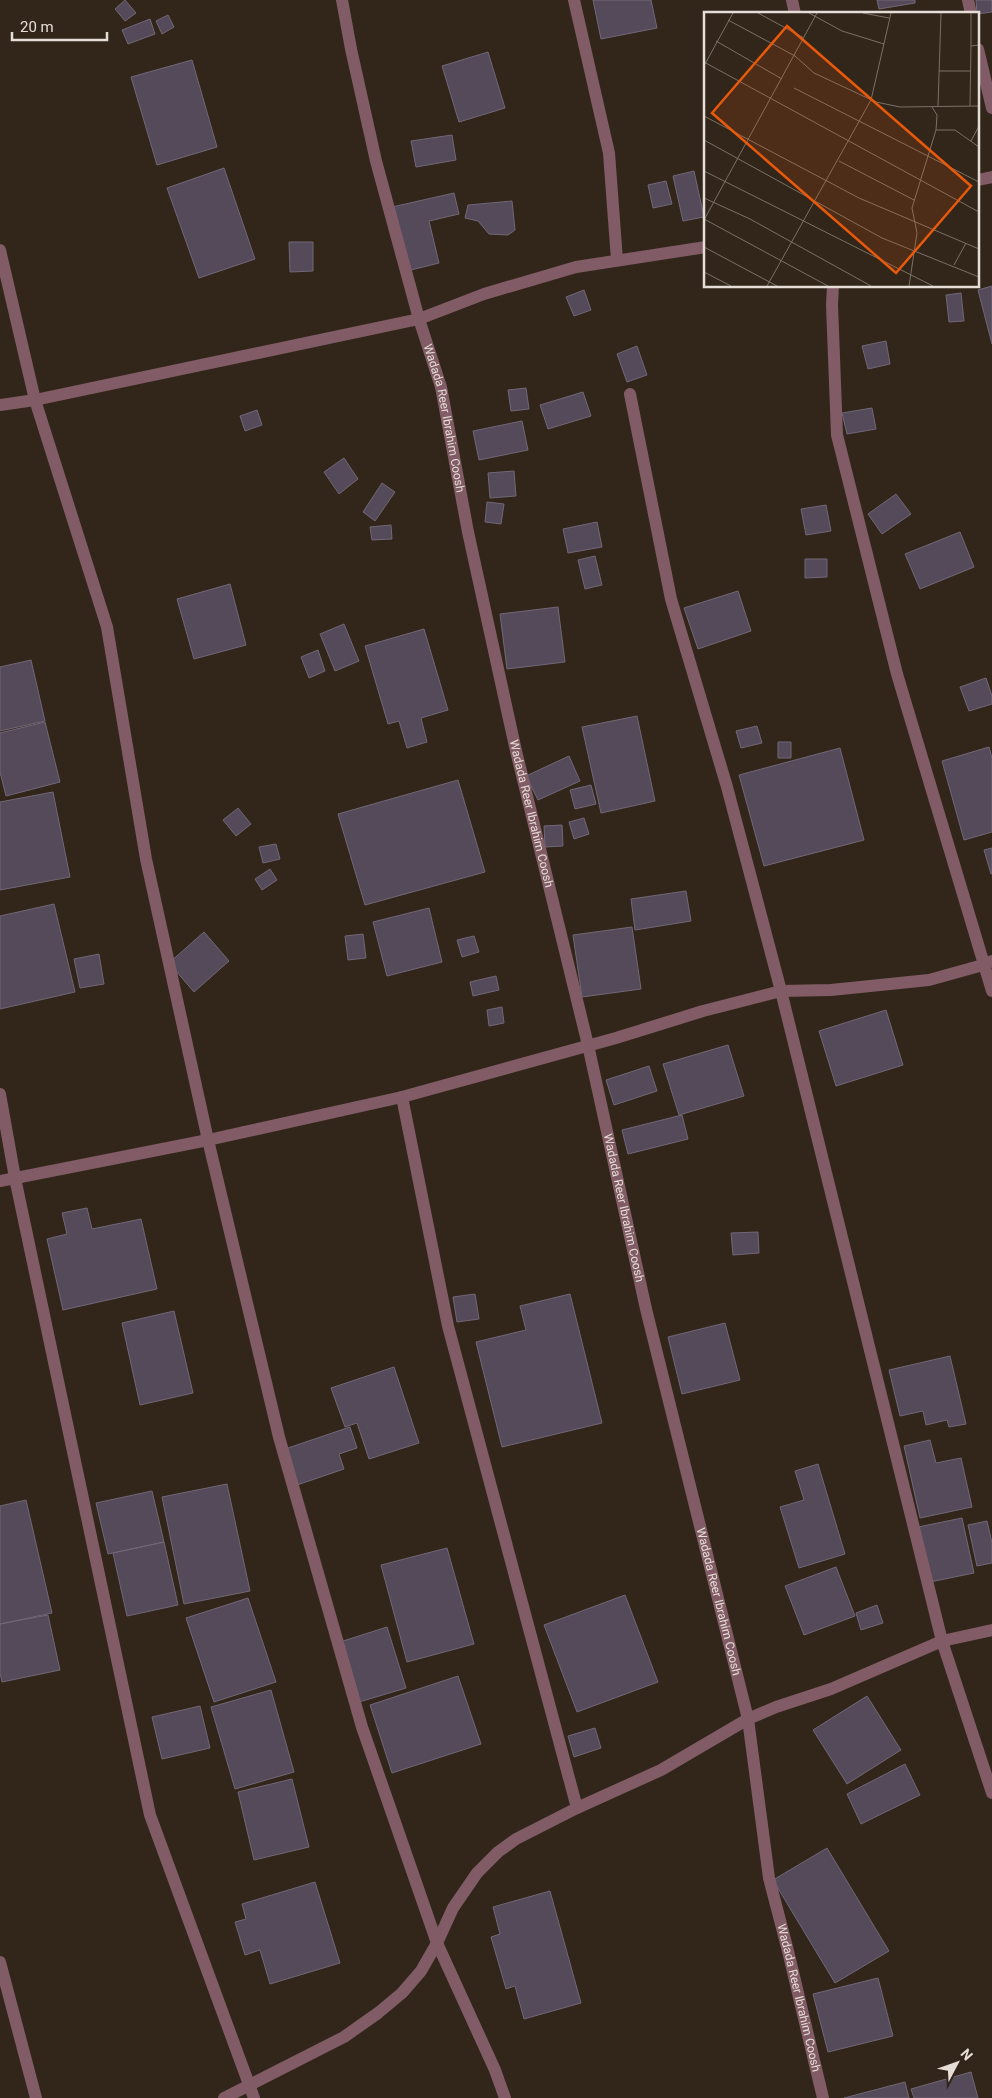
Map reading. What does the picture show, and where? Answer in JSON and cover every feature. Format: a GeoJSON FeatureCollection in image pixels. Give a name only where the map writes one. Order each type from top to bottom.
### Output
{"type":"FeatureCollection","features":[{"type":"Feature","properties":{"kind":"street","name":"Wadada Reer Ibrahim Coosh"},"geometry":{"type":"LineString","coordinates":[[342,0],[376,160],[419,319],[441,388],[468,532],[512,732],[588,1045],[646,1310],[748,1719],[769,1878],[823,2098]]}},
{"type":"Feature","properties":{"kind":"street"},"geometry":{"type":"LineString","coordinates":[[574,0],[609,153],[617,260]]}},
{"type":"Feature","properties":{"kind":"street"},"geometry":{"type":"LineString","coordinates":[[980,58],[992,108]]}},
{"type":"Feature","properties":{"kind":"street"},"geometry":{"type":"LineString","coordinates":[[0,405],[35,400],[419,319],[484,294],[576,267],[704,246]]}},
{"type":"Feature","properties":{"kind":"street"},"geometry":{"type":"LineString","coordinates":[[0,250],[35,400],[107,627],[146,859],[208,1140],[279,1437],[356,1708],[438,1943],[495,2070],[505,2098]]}},
{"type":"Feature","properties":{"kind":"street"},"geometry":{"type":"LineString","coordinates":[[834,288],[832,305],[837,435],[896,674],[988,963],[992,991]]}},
{"type":"Feature","properties":{"kind":"street"},"geometry":{"type":"LineString","coordinates":[[630,394],[671,600],[727,787],[781,991],[942,1641],[992,1793]]}},
{"type":"Feature","properties":{"kind":"street"},"geometry":{"type":"LineString","coordinates":[[0,1181],[208,1140],[402,1097],[703,1011],[781,991],[831,990],[929,980],[988,963]]}},
{"type":"Feature","properties":{"kind":"street"},"geometry":{"type":"LineString","coordinates":[[0,1094],[15,1178],[150,1815],[254,2098]]}},
{"type":"Feature","properties":{"kind":"street"},"geometry":{"type":"LineString","coordinates":[[402,1097],[448,1326],[577,1808]]}},
{"type":"Feature","properties":{"kind":"street"},"geometry":{"type":"LineString","coordinates":[[224,2098],[344,2036],[378,2013],[402,1993],[421,1971],[438,1943],[453,1908],[477,1873],[498,1852],[516,1839],[577,1808],[662,1770],[748,1719],[831,1689],[942,1641],[992,1630]]}},
{"type":"Feature","properties":{"kind":"street"},"geometry":{"type":"LineString","coordinates":[[0,1962],[36,2098]]}},
{"type":"Feature","properties":{"kind":"building"},"geometry":{"type":"Polygon","coordinates":[[[125,0],[136,13],[125,21],[115,9],[125,0]]]}},
{"type":"Feature","properties":{"kind":"building"},"geometry":{"type":"Polygon","coordinates":[[[593,0],[651,0],[657,28],[601,39],[593,0]]]}},
{"type":"Feature","properties":{"kind":"building"},"geometry":{"type":"Polygon","coordinates":[[[877,0],[915,0],[915,3],[879,9],[877,0]]]}},
{"type":"Feature","properties":{"kind":"building"},"geometry":{"type":"Polygon","coordinates":[[[976,0],[992,0],[992,12],[980,14],[977,12],[976,0]]]}},
{"type":"Feature","properties":{"kind":"building"},"geometry":{"type":"Polygon","coordinates":[[[168,15],[174,27],[162,34],[156,21],[168,15]]]}},
{"type":"Feature","properties":{"kind":"building"},"geometry":{"type":"Polygon","coordinates":[[[150,19],[155,34],[128,44],[122,30],[150,19]]]}},
{"type":"Feature","properties":{"kind":"building"},"geometry":{"type":"Polygon","coordinates":[[[488,52],[505,108],[459,122],[442,66],[488,52]]]}},
{"type":"Feature","properties":{"kind":"building"},"geometry":{"type":"Polygon","coordinates":[[[192,60],[217,147],[157,165],[131,77],[192,60]]]}},
{"type":"Feature","properties":{"kind":"building"},"geometry":{"type":"Polygon","coordinates":[[[452,135],[456,160],[416,167],[411,141],[452,135]]]}},
{"type":"Feature","properties":{"kind":"building"},"geometry":{"type":"Polygon","coordinates":[[[224,168],[255,259],[199,278],[167,188],[224,168]]]}},
{"type":"Feature","properties":{"kind":"building"},"geometry":{"type":"Polygon","coordinates":[[[694,171],[704,217],[683,221],[673,176],[694,171]]]}},
{"type":"Feature","properties":{"kind":"building"},"geometry":{"type":"Polygon","coordinates":[[[666,181],[672,204],[653,208],[648,185],[666,181]]]}},
{"type":"Feature","properties":{"kind":"building"},"geometry":{"type":"Polygon","coordinates":[[[454,193],[459,214],[429,221],[439,263],[407,271],[392,207],[454,193]]]}},
{"type":"Feature","properties":{"kind":"building"},"geometry":{"type":"Polygon","coordinates":[[[512,201],[515,230],[508,235],[489,234],[478,221],[465,218],[468,205],[512,201]]]}},
{"type":"Feature","properties":{"kind":"building"},"geometry":{"type":"Polygon","coordinates":[[[289,242],[313,242],[313,271],[290,272],[289,242]]]}},
{"type":"Feature","properties":{"kind":"building"},"geometry":{"type":"Polygon","coordinates":[[[992,286],[992,344],[978,290],[992,286]]]}},
{"type":"Feature","properties":{"kind":"building"},"geometry":{"type":"Polygon","coordinates":[[[584,290],[591,310],[574,316],[566,297],[584,290]]]}},
{"type":"Feature","properties":{"kind":"building"},"geometry":{"type":"Polygon","coordinates":[[[961,293],[964,321],[949,322],[946,295],[961,293]]]}},
{"type":"Feature","properties":{"kind":"building"},"geometry":{"type":"Polygon","coordinates":[[[886,341],[890,364],[868,369],[862,346],[886,341]]]}},
{"type":"Feature","properties":{"kind":"building"},"geometry":{"type":"Polygon","coordinates":[[[637,346],[647,375],[627,382],[617,354],[637,346]]]}},
{"type":"Feature","properties":{"kind":"building"},"geometry":{"type":"Polygon","coordinates":[[[526,388],[529,409],[511,411],[508,390],[526,388]]]}},
{"type":"Feature","properties":{"kind":"building"},"geometry":{"type":"Polygon","coordinates":[[[583,392],[591,416],[548,429],[540,405],[583,392]]]}},
{"type":"Feature","properties":{"kind":"building"},"geometry":{"type":"Polygon","coordinates":[[[872,408],[876,429],[847,434],[842,413],[872,408]]]}},
{"type":"Feature","properties":{"kind":"building"},"geometry":{"type":"Polygon","coordinates":[[[257,410],[262,425],[245,431],[240,416],[257,410]]]}},
{"type":"Feature","properties":{"kind":"building"},"geometry":{"type":"Polygon","coordinates":[[[522,421],[528,450],[479,460],[473,431],[522,421]]]}},
{"type":"Feature","properties":{"kind":"building"},"geometry":{"type":"Polygon","coordinates":[[[344,458],[358,479],[339,494],[324,472],[344,458]]]}},
{"type":"Feature","properties":{"kind":"building"},"geometry":{"type":"Polygon","coordinates":[[[514,471],[516,496],[490,498],[488,473],[514,471]]]}},
{"type":"Feature","properties":{"kind":"building"},"geometry":{"type":"Polygon","coordinates":[[[382,483],[395,492],[375,521],[363,512],[382,483]]]}},
{"type":"Feature","properties":{"kind":"building"},"geometry":{"type":"Polygon","coordinates":[[[896,494],[911,514],[882,534],[868,514],[896,494]]]}},
{"type":"Feature","properties":{"kind":"building"},"geometry":{"type":"Polygon","coordinates":[[[487,502],[504,504],[501,524],[485,522],[487,502]]]}},
{"type":"Feature","properties":{"kind":"building"},"geometry":{"type":"Polygon","coordinates":[[[826,505],[831,531],[806,535],[801,509],[826,505]]]}},
{"type":"Feature","properties":{"kind":"building"},"geometry":{"type":"Polygon","coordinates":[[[597,522],[602,547],[568,553],[563,529],[597,522]]]}},
{"type":"Feature","properties":{"kind":"building"},"geometry":{"type":"Polygon","coordinates":[[[391,525],[392,539],[372,540],[370,527],[391,525]]]}},
{"type":"Feature","properties":{"kind":"building"},"geometry":{"type":"Polygon","coordinates":[[[960,532],[974,567],[920,589],[905,554],[960,532]]]}},
{"type":"Feature","properties":{"kind":"building"},"geometry":{"type":"Polygon","coordinates":[[[595,556],[602,585],[585,589],[578,560],[595,556]]]}},
{"type":"Feature","properties":{"kind":"building"},"geometry":{"type":"Polygon","coordinates":[[[805,559],[827,559],[827,577],[805,578],[805,559]]]}},
{"type":"Feature","properties":{"kind":"building"},"geometry":{"type":"Polygon","coordinates":[[[230,584],[246,645],[194,659],[177,599],[230,584]]]}},
{"type":"Feature","properties":{"kind":"building"},"geometry":{"type":"Polygon","coordinates":[[[738,591],[751,631],[698,649],[684,608],[738,591]]]}},
{"type":"Feature","properties":{"kind":"building"},"geometry":{"type":"Polygon","coordinates":[[[558,607],[565,662],[507,669],[500,614],[558,607]]]}},
{"type":"Feature","properties":{"kind":"building"},"geometry":{"type":"Polygon","coordinates":[[[344,624],[359,661],[335,671],[320,634],[344,624]]]}},
{"type":"Feature","properties":{"kind":"building"},"geometry":{"type":"Polygon","coordinates":[[[424,629],[448,710],[421,718],[427,742],[407,748],[399,721],[388,724],[365,646],[424,629]]]}},
{"type":"Feature","properties":{"kind":"building"},"geometry":{"type":"Polygon","coordinates":[[[318,650],[325,671],[309,678],[301,657],[318,650]]]}},
{"type":"Feature","properties":{"kind":"building"},"geometry":{"type":"Polygon","coordinates":[[[31,660],[45,721],[0,731],[0,667],[31,660]]]}},
{"type":"Feature","properties":{"kind":"building"},"geometry":{"type":"Polygon","coordinates":[[[986,678],[992,696],[992,704],[969,711],[960,687],[986,678]]]}},
{"type":"Feature","properties":{"kind":"building"},"geometry":{"type":"Polygon","coordinates":[[[637,716],[655,801],[601,813],[582,727],[637,716]]]}},
{"type":"Feature","properties":{"kind":"building"},"geometry":{"type":"Polygon","coordinates":[[[45,722],[60,782],[6,796],[0,772],[0,733],[45,722]]]}},
{"type":"Feature","properties":{"kind":"building"},"geometry":{"type":"Polygon","coordinates":[[[757,726],[762,743],[741,748],[736,731],[757,726]]]}},
{"type":"Feature","properties":{"kind":"building"},"geometry":{"type":"Polygon","coordinates":[[[778,742],[791,742],[791,758],[778,758],[778,742]]]}},
{"type":"Feature","properties":{"kind":"building"},"geometry":{"type":"Polygon","coordinates":[[[989,747],[992,758],[992,832],[964,840],[942,761],[989,747]]]}},
{"type":"Feature","properties":{"kind":"building"},"geometry":{"type":"Polygon","coordinates":[[[840,748],[864,840],[764,866],[739,775],[840,748]]]}},
{"type":"Feature","properties":{"kind":"building"},"geometry":{"type":"Polygon","coordinates":[[[569,756],[580,781],[538,800],[526,776],[569,756]]]}},
{"type":"Feature","properties":{"kind":"building"},"geometry":{"type":"Polygon","coordinates":[[[458,780],[485,872],[365,905],[338,814],[458,780]]]}},
{"type":"Feature","properties":{"kind":"building"},"geometry":{"type":"Polygon","coordinates":[[[591,785],[596,804],[575,809],[570,790],[591,785]]]}},
{"type":"Feature","properties":{"kind":"building"},"geometry":{"type":"Polygon","coordinates":[[[53,792],[70,877],[0,890],[0,802],[53,792]]]}},
{"type":"Feature","properties":{"kind":"building"},"geometry":{"type":"Polygon","coordinates":[[[238,808],[251,824],[236,836],[223,820],[238,808]]]}},
{"type":"Feature","properties":{"kind":"building"},"geometry":{"type":"Polygon","coordinates":[[[584,818],[589,834],[574,839],[569,822],[584,818]]]}},
{"type":"Feature","properties":{"kind":"building"},"geometry":{"type":"Polygon","coordinates":[[[562,825],[563,846],[545,847],[544,826],[562,825]]]}},
{"type":"Feature","properties":{"kind":"building"},"geometry":{"type":"Polygon","coordinates":[[[276,844],[280,859],[263,863],[259,847],[276,844]]]}},
{"type":"Feature","properties":{"kind":"building"},"geometry":{"type":"Polygon","coordinates":[[[992,848],[992,874],[991,874],[984,850],[992,848]]]}},
{"type":"Feature","properties":{"kind":"building"},"geometry":{"type":"Polygon","coordinates":[[[270,869],[277,880],[262,890],[255,879],[270,869]]]}},
{"type":"Feature","properties":{"kind":"building"},"geometry":{"type":"Polygon","coordinates":[[[686,891],[691,921],[635,930],[631,899],[686,891]]]}},
{"type":"Feature","properties":{"kind":"building"},"geometry":{"type":"Polygon","coordinates":[[[54,904],[75,992],[0,1009],[0,916],[54,904]]]}},
{"type":"Feature","properties":{"kind":"building"},"geometry":{"type":"Polygon","coordinates":[[[429,908],[442,962],[387,976],[373,922],[429,908]]]}},
{"type":"Feature","properties":{"kind":"building"},"geometry":{"type":"Polygon","coordinates":[[[632,927],[641,989],[582,997],[573,935],[632,927]]]}},
{"type":"Feature","properties":{"kind":"building"},"geometry":{"type":"Polygon","coordinates":[[[204,932],[229,961],[194,992],[169,963],[204,932]]]}},
{"type":"Feature","properties":{"kind":"building"},"geometry":{"type":"Polygon","coordinates":[[[363,934],[366,958],[348,960],[345,936],[363,934]]]}},
{"type":"Feature","properties":{"kind":"building"},"geometry":{"type":"Polygon","coordinates":[[[474,936],[479,952],[462,957],[457,940],[474,936]]]}},
{"type":"Feature","properties":{"kind":"building"},"geometry":{"type":"Polygon","coordinates":[[[99,954],[104,984],[80,988],[74,959],[99,954]]]}},
{"type":"Feature","properties":{"kind":"building"},"geometry":{"type":"Polygon","coordinates":[[[496,976],[499,990],[473,996],[470,982],[496,976]]]}},
{"type":"Feature","properties":{"kind":"building"},"geometry":{"type":"Polygon","coordinates":[[[502,1007],[504,1023],[489,1026],[487,1010],[502,1007]]]}},
{"type":"Feature","properties":{"kind":"building"},"geometry":{"type":"Polygon","coordinates":[[[886,1010],[903,1065],[836,1086],[819,1031],[886,1010]]]}},
{"type":"Feature","properties":{"kind":"building"},"geometry":{"type":"Polygon","coordinates":[[[728,1045],[744,1096],[679,1115],[663,1064],[728,1045]]]}},
{"type":"Feature","properties":{"kind":"building"},"geometry":{"type":"Polygon","coordinates":[[[649,1066],[657,1091],[614,1105],[606,1080],[649,1066]]]}},
{"type":"Feature","properties":{"kind":"building"},"geometry":{"type":"Polygon","coordinates":[[[682,1115],[688,1139],[628,1154],[622,1130],[682,1115]]]}},
{"type":"Feature","properties":{"kind":"building"},"geometry":{"type":"Polygon","coordinates":[[[87,1208],[92,1229],[141,1219],[157,1289],[63,1310],[47,1239],[67,1234],[62,1213],[87,1208]]]}},
{"type":"Feature","properties":{"kind":"building"},"geometry":{"type":"Polygon","coordinates":[[[758,1232],[759,1253],[733,1255],[731,1233],[758,1232]]]}},
{"type":"Feature","properties":{"kind":"building"},"geometry":{"type":"Polygon","coordinates":[[[475,1294],[479,1319],[457,1322],[453,1297],[475,1294]]]}},
{"type":"Feature","properties":{"kind":"building"},"geometry":{"type":"Polygon","coordinates":[[[570,1294],[602,1423],[502,1447],[476,1342],[526,1330],[520,1306],[570,1294]]]}},
{"type":"Feature","properties":{"kind":"building"},"geometry":{"type":"Polygon","coordinates":[[[174,1311],[193,1393],[140,1405],[122,1323],[174,1311]]]}},
{"type":"Feature","properties":{"kind":"building"},"geometry":{"type":"Polygon","coordinates":[[[725,1323],[740,1380],[682,1394],[668,1337],[725,1323]]]}},
{"type":"Feature","properties":{"kind":"building"},"geometry":{"type":"Polygon","coordinates":[[[950,1356],[966,1424],[949,1427],[947,1420],[926,1425],[923,1411],[900,1416],[889,1370],[950,1356]]]}},
{"type":"Feature","properties":{"kind":"building"},"geometry":{"type":"Polygon","coordinates":[[[394,1367],[419,1443],[369,1459],[357,1423],[345,1427],[331,1388],[394,1367]]]}},
{"type":"Feature","properties":{"kind":"building"},"geometry":{"type":"Polygon","coordinates":[[[350,1427],[357,1448],[339,1454],[344,1469],[297,1485],[285,1449],[350,1427]]]}},
{"type":"Feature","properties":{"kind":"building"},"geometry":{"type":"Polygon","coordinates":[[[930,1440],[936,1463],[961,1458],[972,1507],[920,1518],[904,1446],[930,1440]]]}},
{"type":"Feature","properties":{"kind":"building"},"geometry":{"type":"Polygon","coordinates":[[[818,1464],[845,1554],[799,1568],[780,1507],[804,1500],[795,1471],[818,1464]]]}},
{"type":"Feature","properties":{"kind":"building"},"geometry":{"type":"Polygon","coordinates":[[[227,1484],[250,1591],[184,1604],[162,1497],[227,1484]]]}},
{"type":"Feature","properties":{"kind":"building"},"geometry":{"type":"Polygon","coordinates":[[[152,1491],[164,1542],[108,1554],[96,1503],[152,1491]]]}},
{"type":"Feature","properties":{"kind":"building"},"geometry":{"type":"Polygon","coordinates":[[[26,1500],[52,1613],[0,1624],[0,1506],[26,1500]]]}},
{"type":"Feature","properties":{"kind":"building"},"geometry":{"type":"Polygon","coordinates":[[[962,1518],[974,1573],[930,1582],[918,1527],[962,1518]]]}},
{"type":"Feature","properties":{"kind":"building"},"geometry":{"type":"Polygon","coordinates":[[[987,1521],[992,1543],[992,1563],[977,1566],[968,1525],[987,1521]]]}},
{"type":"Feature","properties":{"kind":"building"},"geometry":{"type":"Polygon","coordinates":[[[164,1542],[178,1605],[127,1616],[113,1553],[164,1542]]]}},
{"type":"Feature","properties":{"kind":"building"},"geometry":{"type":"Polygon","coordinates":[[[447,1548],[474,1644],[407,1662],[381,1565],[447,1548]]]}},
{"type":"Feature","properties":{"kind":"building"},"geometry":{"type":"Polygon","coordinates":[[[836,1567],[855,1616],[804,1635],[785,1586],[836,1567]]]}},
{"type":"Feature","properties":{"kind":"building"},"geometry":{"type":"Polygon","coordinates":[[[625,1595],[658,1682],[577,1712],[544,1625],[625,1595]]]}},
{"type":"Feature","properties":{"kind":"building"},"geometry":{"type":"Polygon","coordinates":[[[248,1598],[276,1682],[214,1702],[186,1618],[248,1598]]]}},
{"type":"Feature","properties":{"kind":"building"},"geometry":{"type":"Polygon","coordinates":[[[877,1605],[883,1623],[861,1630],[856,1613],[877,1605]]]}},
{"type":"Feature","properties":{"kind":"building"},"geometry":{"type":"Polygon","coordinates":[[[48,1615],[60,1670],[2,1682],[0,1673],[0,1624],[48,1615]]]}},
{"type":"Feature","properties":{"kind":"building"},"geometry":{"type":"Polygon","coordinates":[[[387,1627],[406,1688],[359,1702],[340,1642],[387,1627]]]}},
{"type":"Feature","properties":{"kind":"building"},"geometry":{"type":"Polygon","coordinates":[[[458,1676],[481,1744],[392,1773],[370,1705],[458,1676]]]}},
{"type":"Feature","properties":{"kind":"building"},"geometry":{"type":"Polygon","coordinates":[[[271,1690],[294,1772],[235,1789],[211,1707],[271,1690]]]}},
{"type":"Feature","properties":{"kind":"building"},"geometry":{"type":"Polygon","coordinates":[[[867,1696],[901,1750],[847,1784],[813,1730],[867,1696]]]}},
{"type":"Feature","properties":{"kind":"building"},"geometry":{"type":"Polygon","coordinates":[[[200,1706],[210,1748],[162,1759],[152,1717],[200,1706]]]}},
{"type":"Feature","properties":{"kind":"building"},"geometry":{"type":"Polygon","coordinates":[[[595,1728],[601,1748],[574,1757],[568,1736],[595,1728]]]}},
{"type":"Feature","properties":{"kind":"building"},"geometry":{"type":"Polygon","coordinates":[[[905,1764],[920,1795],[861,1824],[847,1794],[905,1764]]]}},
{"type":"Feature","properties":{"kind":"building"},"geometry":{"type":"Polygon","coordinates":[[[292,1779],[309,1847],[254,1860],[238,1792],[292,1779]]]}},
{"type":"Feature","properties":{"kind":"building"},"geometry":{"type":"Polygon","coordinates":[[[827,1848],[889,1951],[835,1983],[773,1880],[827,1848]]]}},
{"type":"Feature","properties":{"kind":"building"},"geometry":{"type":"Polygon","coordinates":[[[315,1882],[340,1963],[270,1984],[260,1950],[245,1955],[235,1922],[246,1919],[242,1904],[315,1882]]]}},
{"type":"Feature","properties":{"kind":"building"},"geometry":{"type":"Polygon","coordinates":[[[550,1891],[581,2003],[524,2019],[515,1986],[506,1989],[491,1937],[500,1934],[493,1907],[550,1891]]]}},
{"type":"Feature","properties":{"kind":"building"},"geometry":{"type":"Polygon","coordinates":[[[878,1978],[893,2036],[828,2052],[813,1994],[878,1978]]]}},
{"type":"Feature","properties":{"kind":"building"},"geometry":{"type":"Polygon","coordinates":[[[971,2072],[978,2098],[914,2098],[911,2089],[971,2072]]]}},
{"type":"Feature","properties":{"kind":"building"},"geometry":{"type":"Polygon","coordinates":[[[905,2082],[909,2098],[844,2098],[905,2082]]]}}]}
